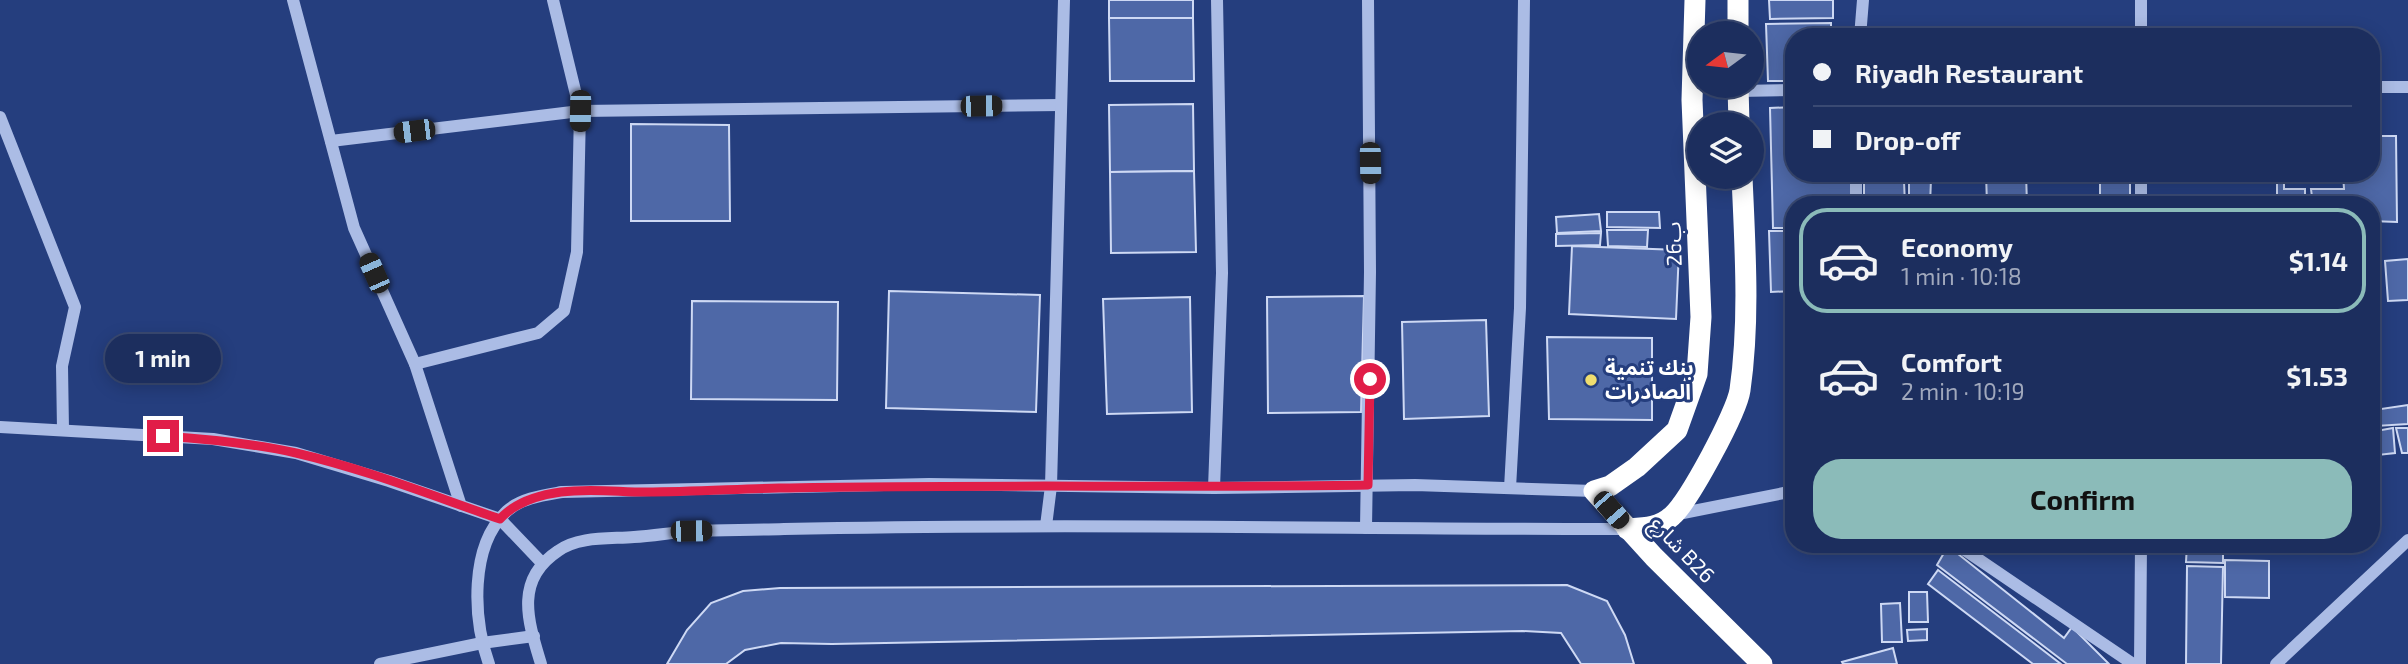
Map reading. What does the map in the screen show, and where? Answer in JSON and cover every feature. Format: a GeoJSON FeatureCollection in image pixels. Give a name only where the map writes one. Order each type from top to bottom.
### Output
{"type":"FeatureCollection","features":[{"type":"Feature","properties":{"kind":"highway","name":"26ب"},"geometry":{"type":"LineString","coordinates":[[1594,491],[1610,486],[1637,467],[1677,430],[1697,374],[1701,317],[1692,100],[1695,0]]}},
{"type":"Feature","properties":{"kind":"highway"},"geometry":{"type":"LineString","coordinates":[[1738,0],[1738,21]]}},
{"type":"Feature","properties":{"kind":"highway"},"geometry":{"type":"LineString","coordinates":[[1627,529],[1654,527],[1673,516],[1704,470],[1740,393],[1747,286],[1743,189]]}},
{"type":"Feature","properties":{"kind":"highway","name":"شارع B26"},"geometry":{"type":"LineString","coordinates":[[1594,491],[1627,529],[1762,664]]}},
{"type":"Feature","properties":{"kind":"street"},"geometry":{"type":"LineString","coordinates":[[293,0],[355,228],[415,364],[460,506]]}},
{"type":"Feature","properties":{"kind":"street"},"geometry":{"type":"LineString","coordinates":[[415,364],[538,334],[565,312],[577,252],[580,111],[553,0]]}},
{"type":"Feature","properties":{"kind":"street"},"geometry":{"type":"LineString","coordinates":[[1046,526],[1051,486],[1064,0]]}},
{"type":"Feature","properties":{"kind":"street"},"geometry":{"type":"LineString","coordinates":[[1214,488],[1222,273],[1217,0]]}},
{"type":"Feature","properties":{"kind":"street"},"geometry":{"type":"LineString","coordinates":[[1366,528],[1370,259],[1368,0]]}},
{"type":"Feature","properties":{"kind":"street"},"geometry":{"type":"LineString","coordinates":[[1510,488],[1520,308],[1524,0]]}},
{"type":"Feature","properties":{"kind":"street"},"geometry":{"type":"LineString","coordinates":[[1861,28],[1863,0]]}},
{"type":"Feature","properties":{"kind":"street"},"geometry":{"type":"LineString","coordinates":[[2141,0],[2141,28]]}},
{"type":"Feature","properties":{"kind":"street"},"geometry":{"type":"LineString","coordinates":[[2380,87],[2408,87]]}},
{"type":"Feature","properties":{"kind":"street"},"geometry":{"type":"LineString","coordinates":[[1764,89],[1785,90]]}},
{"type":"Feature","properties":{"kind":"street"},"geometry":{"type":"LineString","coordinates":[[331,141],[580,111],[1061,105]]}},
{"type":"Feature","properties":{"kind":"street"},"geometry":{"type":"LineString","coordinates":[[0,117],[75,307],[62,366],[63,430]]}},
{"type":"Feature","properties":{"kind":"street"},"geometry":{"type":"LineString","coordinates":[[0,427],[213,439],[296,453],[390,481],[500,519],[542,563]]}},
{"type":"Feature","properties":{"kind":"street"},"geometry":{"type":"LineString","coordinates":[[489,664],[482,643],[477,590],[486,538],[509,509],[535,498],[573,491],[652,492],[929,485],[1214,488],[1368,485],[1594,491]]}},
{"type":"Feature","properties":{"kind":"street"},"geometry":{"type":"LineString","coordinates":[[1673,516],[1785,493]]}},
{"type":"Feature","properties":{"kind":"street"},"geometry":{"type":"LineString","coordinates":[[541,664],[528,613],[527,591],[542,563],[561,548],[580,542],[691,531],[1046,526],[1627,529]]}},
{"type":"Feature","properties":{"kind":"street"},"geometry":{"type":"LineString","coordinates":[[2276,664],[2408,540]]}},
{"type":"Feature","properties":{"kind":"street"},"geometry":{"type":"LineString","coordinates":[[1969,553],[2133,664]]}},
{"type":"Feature","properties":{"kind":"street"},"geometry":{"type":"LineString","coordinates":[[2140,664],[2141,553]]}},
{"type":"Feature","properties":{"kind":"street"},"geometry":{"type":"LineString","coordinates":[[380,664],[482,643],[534,636]]}},
{"type":"Feature","properties":{"kind":"building"},"geometry":{"type":"Polygon","coordinates":[[[1109,0],[1193,0],[1193,18],[1109,18],[1109,0]]]}},
{"type":"Feature","properties":{"kind":"building"},"geometry":{"type":"Polygon","coordinates":[[[1769,0],[1833,0],[1833,18],[1770,19],[1769,0]]]}},
{"type":"Feature","properties":{"kind":"building"},"geometry":{"type":"Polygon","coordinates":[[[1109,18],[1193,18],[1194,81],[1110,81],[1109,18]]]}},
{"type":"Feature","properties":{"kind":"building"},"geometry":{"type":"Polygon","coordinates":[[[1831,23],[1831,28],[1785,28],[1785,81],[1768,81],[1766,24],[1831,23]]]}},
{"type":"Feature","properties":{"kind":"building"},"geometry":{"type":"Polygon","coordinates":[[[1193,104],[1194,171],[1110,172],[1109,105],[1193,104]]]}},
{"type":"Feature","properties":{"kind":"building"},"geometry":{"type":"Polygon","coordinates":[[[1785,107],[1785,182],[1852,182],[1853,196],[1785,196],[1785,228],[1773,228],[1770,108],[1785,107]]]}},
{"type":"Feature","properties":{"kind":"building"},"geometry":{"type":"Polygon","coordinates":[[[631,124],[729,125],[730,221],[631,221],[631,124]]]}},
{"type":"Feature","properties":{"kind":"building"},"geometry":{"type":"Polygon","coordinates":[[[2380,136],[2396,136],[2397,222],[2380,221],[2380,196],[2312,196],[2311,189],[2344,189],[2344,182],[2380,182],[2380,136]]]}},
{"type":"Feature","properties":{"kind":"building"},"geometry":{"type":"Polygon","coordinates":[[[1194,171],[1196,252],[1111,253],[1110,172],[1194,171]]]}},
{"type":"Feature","properties":{"kind":"building"},"geometry":{"type":"Polygon","coordinates":[[[1864,182],[1904,182],[1905,196],[1864,196],[1864,182]]]}},
{"type":"Feature","properties":{"kind":"building"},"geometry":{"type":"Polygon","coordinates":[[[1909,182],[1931,182],[1930,196],[1909,196],[1909,182]]]}},
{"type":"Feature","properties":{"kind":"building"},"geometry":{"type":"Polygon","coordinates":[[[1986,182],[2026,182],[2027,196],[1987,196],[1986,182]]]}},
{"type":"Feature","properties":{"kind":"building"},"geometry":{"type":"Polygon","coordinates":[[[2100,182],[2130,182],[2130,196],[2100,196],[2100,182]]]}},
{"type":"Feature","properties":{"kind":"building"},"geometry":{"type":"Polygon","coordinates":[[[2277,182],[2284,182],[2284,189],[2305,189],[2305,196],[2277,196],[2277,182]]]}},
{"type":"Feature","properties":{"kind":"building"},"geometry":{"type":"Polygon","coordinates":[[[1607,212],[1659,212],[1660,228],[1607,227],[1607,212]]]}},
{"type":"Feature","properties":{"kind":"building"},"geometry":{"type":"Polygon","coordinates":[[[1599,214],[1601,231],[1557,233],[1556,217],[1599,214]]]}},
{"type":"Feature","properties":{"kind":"building"},"geometry":{"type":"Polygon","coordinates":[[[1607,230],[1648,230],[1647,247],[1608,246],[1607,230]]]}},
{"type":"Feature","properties":{"kind":"building"},"geometry":{"type":"Polygon","coordinates":[[[1769,231],[1785,231],[1785,291],[1771,292],[1769,231]]]}},
{"type":"Feature","properties":{"kind":"building"},"geometry":{"type":"Polygon","coordinates":[[[1601,233],[1600,245],[1556,246],[1556,234],[1601,233]]]}},
{"type":"Feature","properties":{"kind":"building"},"geometry":{"type":"Polygon","coordinates":[[[1572,246],[1679,250],[1676,319],[1569,314],[1572,246]]]}},
{"type":"Feature","properties":{"kind":"building"},"geometry":{"type":"Polygon","coordinates":[[[2408,259],[2408,300],[2388,301],[2385,261],[2408,259]]]}},
{"type":"Feature","properties":{"kind":"building"},"geometry":{"type":"Polygon","coordinates":[[[889,291],[1040,295],[1036,412],[886,408],[889,291]]]}},
{"type":"Feature","properties":{"kind":"building"},"geometry":{"type":"Polygon","coordinates":[[[1364,296],[1361,412],[1268,413],[1267,297],[1364,296]]]}},
{"type":"Feature","properties":{"kind":"building"},"geometry":{"type":"Polygon","coordinates":[[[1190,297],[1192,412],[1107,414],[1103,299],[1190,297]]]}},
{"type":"Feature","properties":{"kind":"building"},"geometry":{"type":"Polygon","coordinates":[[[692,301],[838,302],[837,400],[691,399],[692,301]]]}},
{"type":"Feature","properties":{"kind":"building"},"geometry":{"type":"Polygon","coordinates":[[[1486,320],[1489,416],[1404,419],[1402,322],[1486,320]]]}},
{"type":"Feature","properties":{"kind":"building"},"geometry":{"type":"Polygon","coordinates":[[[1547,337],[1652,338],[1652,420],[1549,419],[1547,337]]]}},
{"type":"Feature","properties":{"kind":"building"},"geometry":{"type":"Polygon","coordinates":[[[2408,405],[2408,424],[2380,426],[2380,409],[2408,405]]]}},
{"type":"Feature","properties":{"kind":"building"},"geometry":{"type":"Polygon","coordinates":[[[2393,428],[2395,453],[2380,455],[2380,430],[2393,428]]]}},
{"type":"Feature","properties":{"kind":"building"},"geometry":{"type":"Polygon","coordinates":[[[2396,428],[2408,428],[2408,453],[2402,453],[2396,428]]]}},
{"type":"Feature","properties":{"kind":"building"},"geometry":{"type":"Polygon","coordinates":[[[1944,553],[1957,553],[2064,638],[2072,627],[2109,664],[2067,664],[1937,565],[1944,553]]]}},
{"type":"Feature","properties":{"kind":"building"},"geometry":{"type":"Polygon","coordinates":[[[2186,553],[2223,553],[2223,563],[2186,562],[2186,553]]]}},
{"type":"Feature","properties":{"kind":"building"},"geometry":{"type":"Polygon","coordinates":[[[2225,560],[2269,561],[2269,598],[2225,597],[2225,560]]]}},
{"type":"Feature","properties":{"kind":"building"},"geometry":{"type":"Polygon","coordinates":[[[2187,566],[2223,567],[2221,664],[2186,664],[2187,566]]]}},
{"type":"Feature","properties":{"kind":"building"},"geometry":{"type":"Polygon","coordinates":[[[1938,570],[2061,664],[2033,664],[1928,584],[1938,570]]]}},
{"type":"Feature","properties":{"kind":"building"},"geometry":{"type":"Polygon","coordinates":[[[1567,585],[1607,601],[1625,635],[1634,664],[1581,664],[1561,633],[1523,631],[781,643],[745,650],[726,664],[667,664],[687,630],[711,603],[743,591],[780,588],[1567,585]]]}},
{"type":"Feature","properties":{"kind":"building"},"geometry":{"type":"Polygon","coordinates":[[[1909,592],[1927,592],[1928,622],[1909,622],[1909,592]]]}},
{"type":"Feature","properties":{"kind":"building"},"geometry":{"type":"Polygon","coordinates":[[[1900,603],[1902,642],[1882,642],[1881,604],[1900,603]]]}},
{"type":"Feature","properties":{"kind":"building"},"geometry":{"type":"Polygon","coordinates":[[[1927,629],[1927,640],[1908,641],[1907,630],[1927,629]]]}},
{"type":"Feature","properties":{"kind":"building"},"geometry":{"type":"Polygon","coordinates":[[[1893,648],[1897,664],[1842,662],[1893,648]]]}},
{"type":"Feature","properties":{"kind":"place","name":"بنك تنمية الصادرات"},"geometry":{"type":"Point","coordinates":[1591,380]}},
{"type":"Feature","properties":{"kind":"route"},"geometry":{"type":"LineString","coordinates":[[163,436],[213,439],[296,453],[390,481],[500,519],[509,509],[535,498],[562,492],[585,491],[652,492],[929,485],[1214,488],[1368,485],[1370,379]]}}]}
